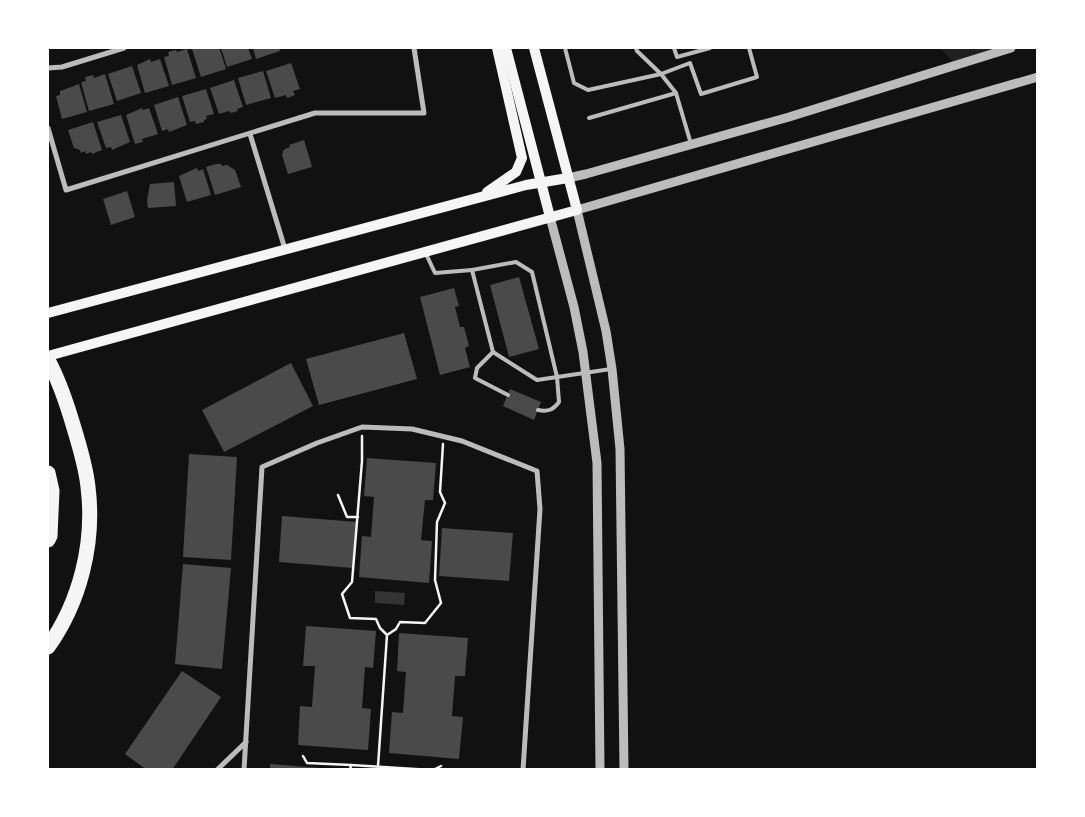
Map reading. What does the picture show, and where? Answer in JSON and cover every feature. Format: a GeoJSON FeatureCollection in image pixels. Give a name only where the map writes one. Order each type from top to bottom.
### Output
{"type":"FeatureCollection","features":[{"type":"Feature","properties":{"kind":"highway"},"geometry":{"type":"LineString","coordinates":[[48,360],[58,378],[83,457],[90,519],[86,553],[79,585],[68,613],[48,647]]}},
{"type":"Feature","properties":{"kind":"highway"},"geometry":{"type":"LineString","coordinates":[[48,474],[52,491],[52,512],[48,540]]}},
{"type":"Feature","properties":{"kind":"main road"},"geometry":{"type":"LineString","coordinates":[[474,199],[509,178],[516,172],[522,158],[496,48]]}},
{"type":"Feature","properties":{"kind":"main road"},"geometry":{"type":"LineString","coordinates":[[506,48],[550,218]]}},
{"type":"Feature","properties":{"kind":"main road"},"geometry":{"type":"LineString","coordinates":[[48,356],[577,210],[534,48]]}},
{"type":"Feature","properties":{"kind":"main road"},"geometry":{"type":"LineString","coordinates":[[48,312],[474,199],[540,182],[568,178]]}},
{"type":"Feature","properties":{"kind":"street"},"geometry":{"type":"LineString","coordinates":[[48,68],[62,67],[124,48]]}},
{"type":"Feature","properties":{"kind":"street"},"geometry":{"type":"LineString","coordinates":[[48,128],[66,190],[316,113],[424,113],[414,48]]}},
{"type":"Feature","properties":{"kind":"street"},"geometry":{"type":"LineString","coordinates":[[568,178],[789,117],[1011,48]]}},
{"type":"Feature","properties":{"kind":"street"},"geometry":{"type":"LineString","coordinates":[[624,770],[620,450],[612,369],[606,331],[577,210],[1038,77]]}},
{"type":"Feature","properties":{"kind":"street"},"geometry":{"type":"LineString","coordinates":[[250,134],[286,249]]}},
{"type":"Feature","properties":{"kind":"street"},"geometry":{"type":"LineString","coordinates":[[550,218],[574,306],[586,372],[597,462],[600,770]]}},
{"type":"Feature","properties":{"kind":"street"},"geometry":{"type":"LineString","coordinates":[[244,770],[262,467],[317,443],[362,427],[412,429],[462,441],[536,471],[540,508],[523,770]]}},
{"type":"Feature","properties":{"kind":"street"},"geometry":{"type":"LineString","coordinates":[[217,770],[246,742]]}},
{"type":"Feature","properties":{"kind":"lane"},"geometry":{"type":"LineString","coordinates":[[565,48],[574,83],[588,90],[661,74],[690,63]]}},
{"type":"Feature","properties":{"kind":"lane"},"geometry":{"type":"LineString","coordinates":[[636,48],[676,93],[691,145]]}},
{"type":"Feature","properties":{"kind":"lane"},"geometry":{"type":"LineString","coordinates":[[674,48],[677,57],[710,48]]}},
{"type":"Feature","properties":{"kind":"lane"},"geometry":{"type":"LineString","coordinates":[[687,54],[701,94],[757,77],[749,48]]}},
{"type":"Feature","properties":{"kind":"lane"},"geometry":{"type":"LineString","coordinates":[[589,118],[676,93]]}},
{"type":"Feature","properties":{"kind":"lane"},"geometry":{"type":"LineString","coordinates":[[426,252],[435,273],[472,270],[516,262],[532,272],[557,377],[559,402],[554,408],[546,411],[538,410]]}},
{"type":"Feature","properties":{"kind":"lane"},"geometry":{"type":"LineString","coordinates":[[472,270],[493,352],[537,380],[612,369]]}},
{"type":"Feature","properties":{"kind":"lane"},"geometry":{"type":"LineString","coordinates":[[493,352],[477,368],[475,378],[508,395]]}},
{"type":"Feature","properties":{"kind":"path"},"geometry":{"type":"LineString","coordinates":[[362,427],[362,460],[352,582],[342,594],[350,618],[376,619],[380,628],[387,635],[378,766]]}},
{"type":"Feature","properties":{"kind":"path"},"geometry":{"type":"LineString","coordinates":[[387,635],[396,629],[400,622],[425,623],[441,603],[435,580],[438,522],[445,503],[440,492],[444,437]]}},
{"type":"Feature","properties":{"kind":"path"},"geometry":{"type":"LineString","coordinates":[[338,495],[347,516],[358,517]]}},
{"type":"Feature","properties":{"kind":"path"},"geometry":{"type":"LineString","coordinates":[[303,756],[307,763],[432,770],[441,766]]}},
{"type":"Feature","properties":{"kind":"path"},"geometry":{"type":"LineString","coordinates":[[350,770],[351,765]]}},
{"type":"Feature","properties":{"kind":"shaded area"},"geometry":{"type":"Polygon","coordinates":[[[940,48],[1011,48],[955,64],[940,48]]]}},
{"type":"Feature","properties":{"kind":"shaded area"},"geometry":{"type":"Polygon","coordinates":[[[375,591],[405,593],[404,605],[375,603],[375,591]]]}},
{"type":"Feature","properties":{"kind":"building"},"geometry":{"type":"Polygon","coordinates":[[[217,48],[220,50],[226,69],[201,77],[192,49],[217,48]]]}},
{"type":"Feature","properties":{"kind":"building"},"geometry":{"type":"Polygon","coordinates":[[[221,48],[248,48],[252,59],[227,67],[221,48]]]}},
{"type":"Feature","properties":{"kind":"building"},"geometry":{"type":"Polygon","coordinates":[[[253,48],[279,48],[280,51],[256,59],[253,48]]]}},
{"type":"Feature","properties":{"kind":"building"},"geometry":{"type":"Polygon","coordinates":[[[187,49],[196,78],[172,85],[164,57],[169,56],[168,52],[187,49]]]}},
{"type":"Feature","properties":{"kind":"building"},"geometry":{"type":"Polygon","coordinates":[[[150,59],[151,62],[160,59],[169,86],[145,93],[137,65],[150,59]]]}},
{"type":"Feature","properties":{"kind":"building"},"geometry":{"type":"Polygon","coordinates":[[[291,63],[300,89],[293,91],[295,95],[287,98],[286,95],[275,98],[266,71],[291,63]]]}},
{"type":"Feature","properties":{"kind":"building"},"geometry":{"type":"Polygon","coordinates":[[[132,66],[141,93],[117,101],[108,74],[132,66]]]}},
{"type":"Feature","properties":{"kind":"building"},"geometry":{"type":"Polygon","coordinates":[[[263,71],[271,98],[246,105],[238,78],[263,71]]]}},
{"type":"Feature","properties":{"kind":"building"},"geometry":{"type":"Polygon","coordinates":[[[105,74],[114,104],[89,111],[81,82],[86,81],[85,77],[93,75],[94,78],[105,74]]]}},
{"type":"Feature","properties":{"kind":"building"},"geometry":{"type":"Polygon","coordinates":[[[234,80],[243,107],[237,109],[238,111],[219,114],[210,88],[234,80]]]}},
{"type":"Feature","properties":{"kind":"building"},"geometry":{"type":"Polygon","coordinates":[[[79,84],[87,112],[62,119],[56,96],[60,95],[60,91],[79,84]]]}},
{"type":"Feature","properties":{"kind":"building"},"geometry":{"type":"Polygon","coordinates":[[[206,89],[214,114],[206,116],[207,119],[204,122],[196,124],[195,121],[190,122],[182,96],[206,89]]]}},
{"type":"Feature","properties":{"kind":"building"},"geometry":{"type":"Polygon","coordinates":[[[178,97],[187,125],[169,132],[168,129],[162,131],[154,105],[178,97]]]}},
{"type":"Feature","properties":{"kind":"building"},"geometry":{"type":"Polygon","coordinates":[[[142,108],[143,110],[149,108],[158,134],[142,139],[143,142],[135,144],[126,115],[142,108]]]}},
{"type":"Feature","properties":{"kind":"building"},"geometry":{"type":"Polygon","coordinates":[[[121,115],[130,142],[112,150],[111,147],[106,148],[97,122],[121,115]]]}},
{"type":"Feature","properties":{"kind":"building"},"geometry":{"type":"Polygon","coordinates":[[[93,122],[102,150],[92,154],[91,152],[86,154],[85,151],[81,153],[80,150],[74,148],[68,130],[93,122]]]}},
{"type":"Feature","properties":{"kind":"building"},"geometry":{"type":"Polygon","coordinates":[[[304,140],[312,167],[288,174],[282,155],[283,151],[290,147],[289,145],[304,140]]]}},
{"type":"Feature","properties":{"kind":"building"},"geometry":{"type":"Polygon","coordinates":[[[216,164],[227,165],[235,170],[241,187],[215,195],[206,167],[216,164]]]}},
{"type":"Feature","properties":{"kind":"building"},"geometry":{"type":"Polygon","coordinates":[[[197,168],[198,171],[203,169],[211,195],[187,202],[179,176],[197,168]]]}},
{"type":"Feature","properties":{"kind":"building"},"geometry":{"type":"Polygon","coordinates":[[[174,182],[176,206],[148,208],[147,200],[150,184],[174,182]]]}},
{"type":"Feature","properties":{"kind":"building"},"geometry":{"type":"Polygon","coordinates":[[[127,191],[135,217],[111,225],[103,199],[127,191]]]}},
{"type":"Feature","properties":{"kind":"building"},"geometry":{"type":"Polygon","coordinates":[[[519,277],[539,349],[509,357],[490,285],[519,277]]]}},
{"type":"Feature","properties":{"kind":"building"},"geometry":{"type":"Polygon","coordinates":[[[454,288],[459,306],[455,307],[460,327],[464,327],[469,346],[465,348],[470,367],[440,375],[420,297],[454,288]]]}},
{"type":"Feature","properties":{"kind":"building"},"geometry":{"type":"Polygon","coordinates":[[[404,333],[417,379],[319,405],[306,359],[404,333]]]}},
{"type":"Feature","properties":{"kind":"building"},"geometry":{"type":"Polygon","coordinates":[[[291,363],[313,406],[224,452],[202,410],[291,363]]]}},
{"type":"Feature","properties":{"kind":"building"},"geometry":{"type":"Polygon","coordinates":[[[510,389],[541,402],[534,420],[503,406],[510,389]]]}},
{"type":"Feature","properties":{"kind":"building"},"geometry":{"type":"Polygon","coordinates":[[[189,454],[237,457],[231,560],[183,557],[189,454]]]}},
{"type":"Feature","properties":{"kind":"building"},"geometry":{"type":"Polygon","coordinates":[[[367,458],[436,463],[433,500],[425,500],[421,540],[432,541],[429,583],[359,577],[362,536],[371,537],[374,497],[364,496],[367,458]]]}},
{"type":"Feature","properties":{"kind":"building"},"geometry":{"type":"Polygon","coordinates":[[[282,516],[357,522],[353,568],[279,562],[282,516]]]}},
{"type":"Feature","properties":{"kind":"building"},"geometry":{"type":"Polygon","coordinates":[[[442,528],[513,533],[509,581],[439,576],[442,528]]]}},
{"type":"Feature","properties":{"kind":"building"},"geometry":{"type":"Polygon","coordinates":[[[183,564],[231,568],[222,669],[175,664],[183,564]]]}},
{"type":"Feature","properties":{"kind":"building"},"geometry":{"type":"Polygon","coordinates":[[[306,626],[376,631],[373,668],[365,667],[362,708],[371,709],[368,750],[298,745],[300,706],[312,707],[315,666],[303,666],[306,626]]]}},
{"type":"Feature","properties":{"kind":"building"},"geometry":{"type":"Polygon","coordinates":[[[399,633],[468,638],[465,676],[455,676],[452,716],[463,717],[459,759],[389,753],[392,712],[403,713],[406,672],[397,671],[399,633]]]}},
{"type":"Feature","properties":{"kind":"building"},"geometry":{"type":"Polygon","coordinates":[[[182,671],[221,697],[172,770],[147,770],[125,754],[182,671]]]}},
{"type":"Feature","properties":{"kind":"building"},"geometry":{"type":"Polygon","coordinates":[[[270,764],[321,768],[321,770],[270,770],[270,764]]]}}]}
